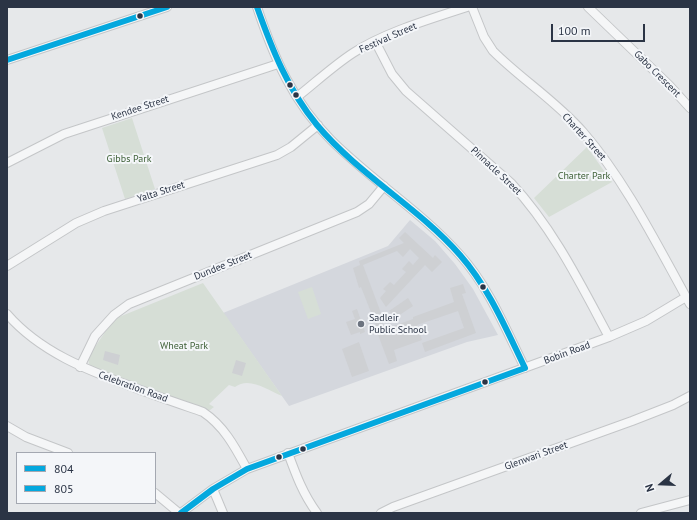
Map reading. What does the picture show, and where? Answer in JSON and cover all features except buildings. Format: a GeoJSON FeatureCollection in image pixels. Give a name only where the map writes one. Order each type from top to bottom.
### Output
{"type":"FeatureCollection","features":[{"type":"Feature","properties":{"kind":"street"},"geometry":{"type":"LineString","coordinates":[[7,60],[167,7]]}},
{"type":"Feature","properties":{"kind":"street"},"geometry":{"type":"LineString","coordinates":[[257,7],[278,64],[297,97],[318,126],[435,230],[462,256],[485,289],[525,368]]}},
{"type":"Feature","properties":{"kind":"street","name":"Festival Street"},"geometry":{"type":"LineString","coordinates":[[297,97],[353,53],[375,41],[410,26],[467,7]]}},
{"type":"Feature","properties":{"kind":"street","name":"Charter Street"},"geometry":{"type":"LineString","coordinates":[[472,7],[484,37],[493,50],[582,131],[608,163],[632,199],[688,300]]}},
{"type":"Feature","properties":{"kind":"street","name":"Gabo Crescent"},"geometry":{"type":"LineString","coordinates":[[588,7],[669,85],[690,108]]}},
{"type":"Feature","properties":{"kind":"street","name":"Pinnacle Street"},"geometry":{"type":"LineString","coordinates":[[375,41],[392,74],[406,91],[525,197],[556,240],[609,337]]}},
{"type":"Feature","properties":{"kind":"street","name":"Kendee Street"},"geometry":{"type":"LineString","coordinates":[[7,163],[64,134],[278,64]]}},
{"type":"Feature","properties":{"kind":"street","name":"Yalta Street"},"geometry":{"type":"LineString","coordinates":[[7,266],[76,223],[104,211],[277,155],[291,147],[318,126]]}},
{"type":"Feature","properties":{"kind":"street","name":"Dundee Street"},"geometry":{"type":"LineString","coordinates":[[80,367],[95,336],[114,316],[129,304],[357,212],[369,204],[384,186]]}},
{"type":"Feature","properties":{"kind":"street","name":"Bobin Road"},"geometry":{"type":"LineString","coordinates":[[180,513],[213,489],[247,469],[609,337],[688,300]]}},
{"type":"Feature","properties":{"kind":"street","name":"Celebration Road"},"geometry":{"type":"LineString","coordinates":[[7,314],[33,338],[57,355],[80,367],[203,412],[215,420],[228,436],[247,469]]}},
{"type":"Feature","properties":{"kind":"street","name":"Glenwari Street"},"geometry":{"type":"LineString","coordinates":[[381,513],[393,507],[632,421],[673,405],[690,396]]}},
{"type":"Feature","properties":{"kind":"street"},"geometry":{"type":"LineString","coordinates":[[7,426],[31,440],[65,452]]}},
{"type":"Feature","properties":{"kind":"street"},"geometry":{"type":"LineString","coordinates":[[288,453],[301,487],[317,513]]}},
{"type":"Feature","properties":{"kind":"street"},"geometry":{"type":"LineString","coordinates":[[213,489],[223,513]]}},
{"type":"Feature","properties":{"kind":"street"},"geometry":{"type":"LineString","coordinates":[[156,494],[180,513]]}},
{"type":"Feature","properties":{"kind":"street"},"geometry":{"type":"LineString","coordinates":[[641,513],[690,500]]}},
{"type":"Feature","properties":{"kind":"shaded area","name":"Sadleir Public School"},"geometry":{"type":"Polygon","coordinates":[[[410,220],[435,241],[455,264],[473,289],[498,335],[467,342],[289,406],[223,313],[388,246],[410,220]]]}},
{"type":"Feature","properties":{"kind":"green space","name":"Gibbs Park"},"geometry":{"type":"Polygon","coordinates":[[[132,118],[155,189],[125,199],[102,128],[132,118]]]}},
{"type":"Feature","properties":{"kind":"green space","name":"Charter Park"},"geometry":{"type":"Polygon","coordinates":[[[587,147],[612,182],[549,217],[534,198],[587,147]]]}},
{"type":"Feature","properties":{"kind":"green space","name":"Wheat Park"},"geometry":{"type":"Polygon","coordinates":[[[203,283],[282,396],[252,383],[240,384],[235,387],[229,385],[209,404],[214,407],[207,410],[89,364],[88,357],[114,319],[203,283]]]}},
{"type":"Feature","properties":{"kind":"green space"},"geometry":{"type":"Polygon","coordinates":[[[312,287],[321,314],[308,319],[298,292],[312,287]]]}},
{"type":"Feature","properties":{"kind":"transit line","name":"805"},"geometry":{"type":"LineString","coordinates":[[7,60],[167,7]]}},
{"type":"Feature","properties":{"kind":"transit line","name":"804"},"geometry":{"type":"LineString","coordinates":[[257,7],[282,69],[307,112],[333,143],[351,160],[426,221],[460,255],[480,281],[504,324],[525,368]]}},
{"type":"Feature","properties":{"kind":"transit line","name":"804"},"geometry":{"type":"LineString","coordinates":[[181,513],[213,489],[247,469],[525,368]]}},
{"type":"Feature","properties":{"kind":"place","name":"Sadleir Public School"},"geometry":{"type":"Point","coordinates":[361,324]}}]}
